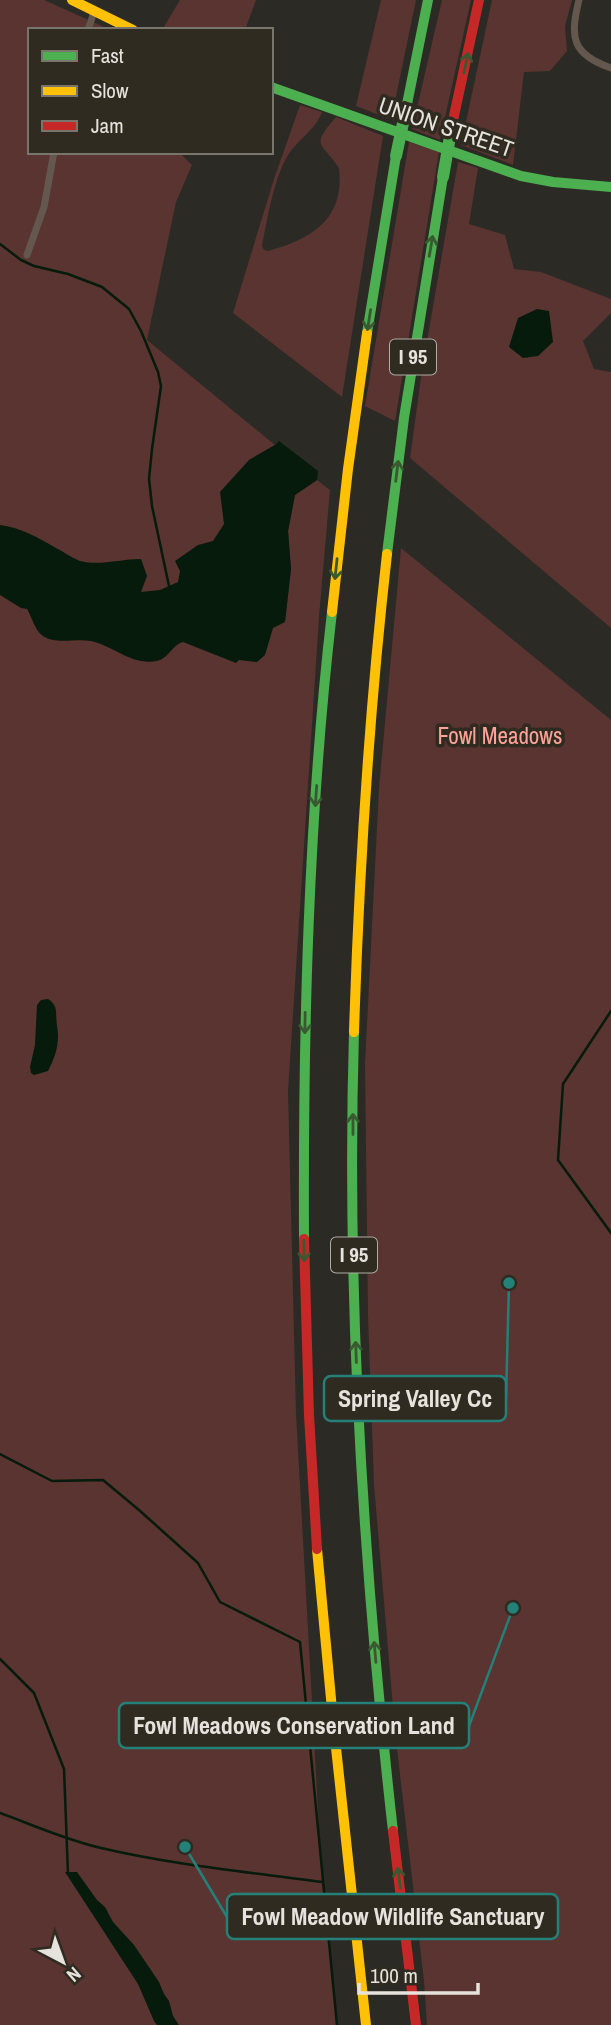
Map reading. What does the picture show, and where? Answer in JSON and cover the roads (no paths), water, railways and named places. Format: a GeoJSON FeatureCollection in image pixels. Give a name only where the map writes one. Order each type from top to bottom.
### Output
{"type":"FeatureCollection","features":[{"type":"Feature","properties":{"kind":"main road"},"geometry":{"type":"LineString","coordinates":[[72,0],[129,28]]}},
{"type":"Feature","properties":{"kind":"main road","name":"I 95"},"geometry":{"type":"LineString","coordinates":[[366,2025],[332,1714],[316,1535],[305,1308],[304,1099],[310,901],[317,772],[341,519],[359,382],[396,156],[428,0]]}},
{"type":"Feature","properties":{"kind":"main road","name":"I 95"},"geometry":{"type":"LineString","coordinates":[[416,2025],[381,1714],[366,1537],[355,1320],[353,1122],[356,983],[360,874],[377,647],[401,441],[422,295],[452,125],[479,0]]}},
{"type":"Feature","properties":{"kind":"main road","name":"UNION STREET"},"geometry":{"type":"LineString","coordinates":[[273,88],[514,174],[553,182],[611,187]]}},
{"type":"Feature","properties":{"kind":"street"},"geometry":{"type":"LineString","coordinates":[[579,0],[573,28],[579,48],[597,62],[611,68]]}},
{"type":"Feature","properties":{"kind":"street"},"geometry":{"type":"LineString","coordinates":[[89,28],[94,12]]}},
{"type":"Feature","properties":{"kind":"street"},"geometry":{"type":"LineString","coordinates":[[27,255],[44,207],[54,154]]}},
{"type":"Feature","properties":{"kind":"waterway"},"geometry":{"type":"LineString","coordinates":[[0,244],[34,266],[68,274],[102,287],[129,309],[141,331],[161,386],[149,479],[169,586]]}},
{"type":"Feature","properties":{"kind":"waterway"},"geometry":{"type":"LineString","coordinates":[[611,1011],[563,1084],[558,1160],[611,1233]]}},
{"type":"Feature","properties":{"kind":"waterway"},"geometry":{"type":"LineString","coordinates":[[0,1454],[52,1481],[103,1480],[198,1563],[220,1602],[300,1642],[337,2025]]}},
{"type":"Feature","properties":{"kind":"waterway"},"geometry":{"type":"LineString","coordinates":[[0,1659],[34,1693],[64,1769],[68,1874]]}},
{"type":"Feature","properties":{"kind":"waterway"},"geometry":{"type":"LineString","coordinates":[[0,1813],[75,1841],[128,1854],[322,1882]]}},
{"type":"Feature","properties":{"kind":"place","name":"Spring Valley Cc"},"geometry":{"type":"Point","coordinates":[509,1283]}},
{"type":"Feature","properties":{"kind":"place","name":"Fowl Meadows Conservation Land"},"geometry":{"type":"Point","coordinates":[513,1608]}},
{"type":"Feature","properties":{"kind":"place","name":"Fowl Meadow Wildlife Sanctuary"},"geometry":{"type":"Point","coordinates":[185,1847]}},
{"type":"Feature","properties":{"kind":"park label","name":"Fowl Meadows"},"geometry":{"type":"Point","coordinates":[500,736]}}]}
